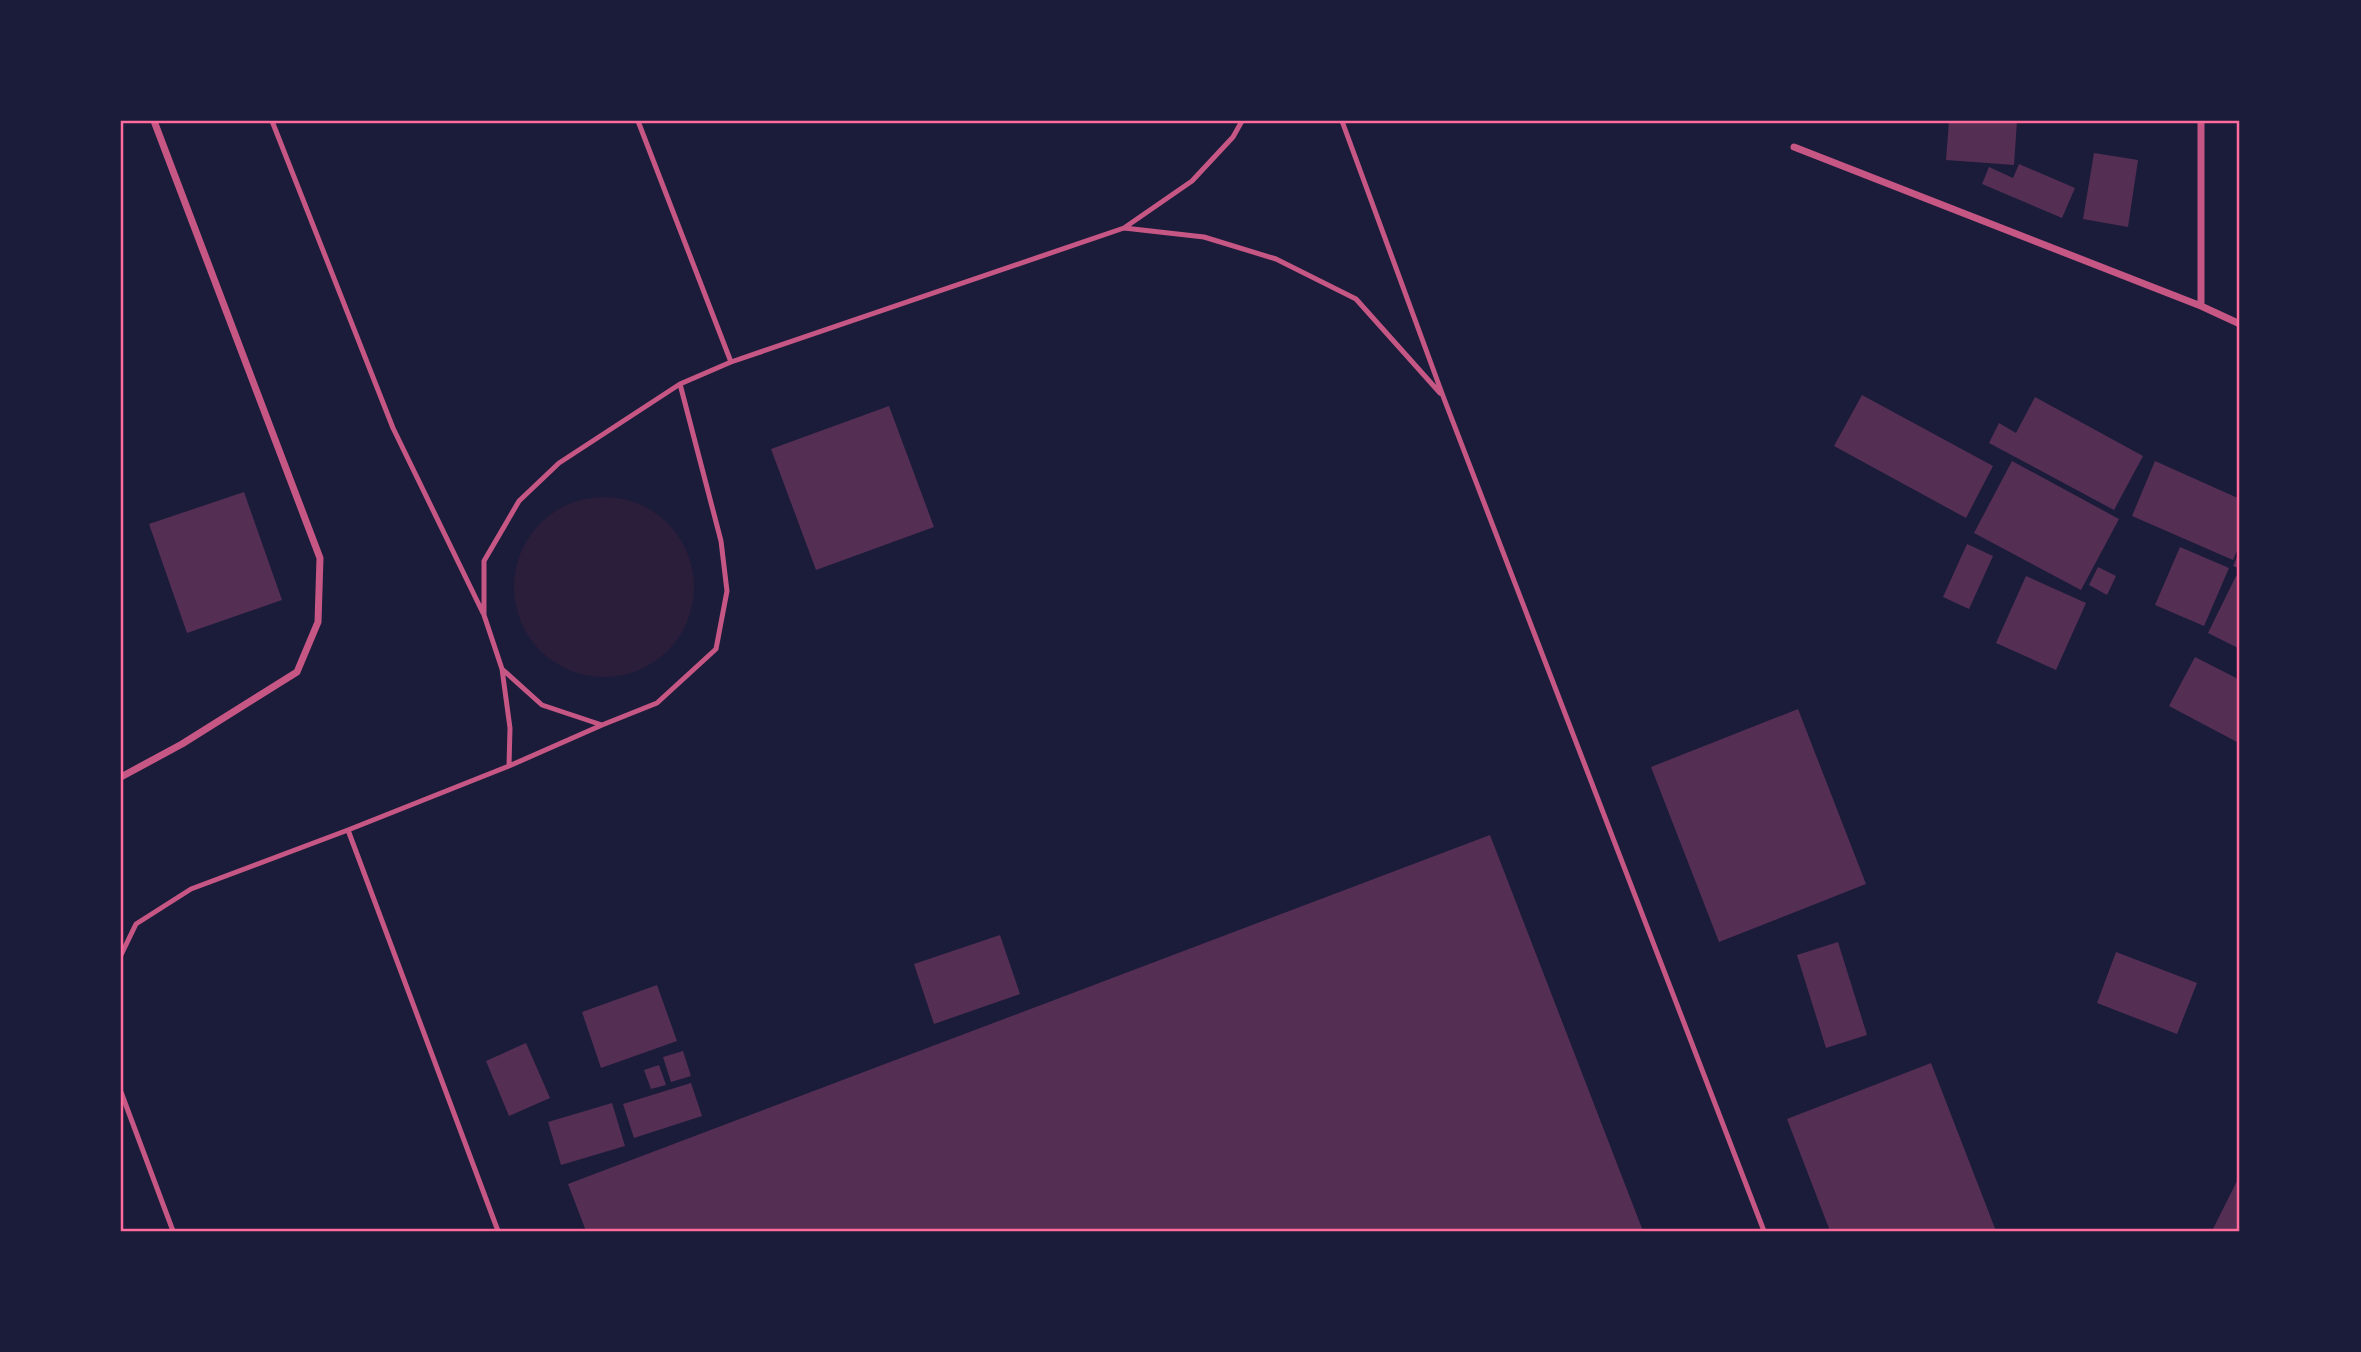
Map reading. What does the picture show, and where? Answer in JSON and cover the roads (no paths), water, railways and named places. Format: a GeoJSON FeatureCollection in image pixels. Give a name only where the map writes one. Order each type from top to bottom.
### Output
{"type":"FeatureCollection","features":[{"type":"Feature","properties":{"kind":"street"},"geometry":{"type":"LineString","coordinates":[[121,777],[182,744],[297,672],[318,622],[320,558],[154,121]]}},
{"type":"Feature","properties":{"kind":"street"},"geometry":{"type":"LineString","coordinates":[[2201,121],[2201,306]]}},
{"type":"Feature","properties":{"kind":"street"},"geometry":{"type":"LineString","coordinates":[[1794,147],[2201,306],[2240,324]]}},
{"type":"Feature","properties":{"kind":"lane"},"geometry":{"type":"LineString","coordinates":[[272,121],[393,428],[484,615],[502,668],[510,728],[509,766]]}},
{"type":"Feature","properties":{"kind":"lane"},"geometry":{"type":"LineString","coordinates":[[638,121],[731,362]]}},
{"type":"Feature","properties":{"kind":"lane"},"geometry":{"type":"LineString","coordinates":[[484,615],[484,561],[519,501],[559,463],[680,383],[731,362],[1124,228],[1192,181],[1233,137],[1242,121]]}},
{"type":"Feature","properties":{"kind":"lane"},"geometry":{"type":"LineString","coordinates":[[1342,121],[1443,396],[1764,1231]]}},
{"type":"Feature","properties":{"kind":"lane"},"geometry":{"type":"LineString","coordinates":[[1124,228],[1204,237],[1276,258],[1356,299],[1443,396]]}},
{"type":"Feature","properties":{"kind":"lane"},"geometry":{"type":"LineString","coordinates":[[121,955],[136,924],[191,889],[348,831],[657,703],[716,649],[727,591],[721,541],[680,383]]}},
{"type":"Feature","properties":{"kind":"lane"},"geometry":{"type":"LineString","coordinates":[[502,668],[542,705],[602,725]]}},
{"type":"Feature","properties":{"kind":"lane"},"geometry":{"type":"LineString","coordinates":[[348,831],[498,1231]]}},
{"type":"Feature","properties":{"kind":"lane"},"geometry":{"type":"LineString","coordinates":[[121,1092],[173,1231]]}}]}
